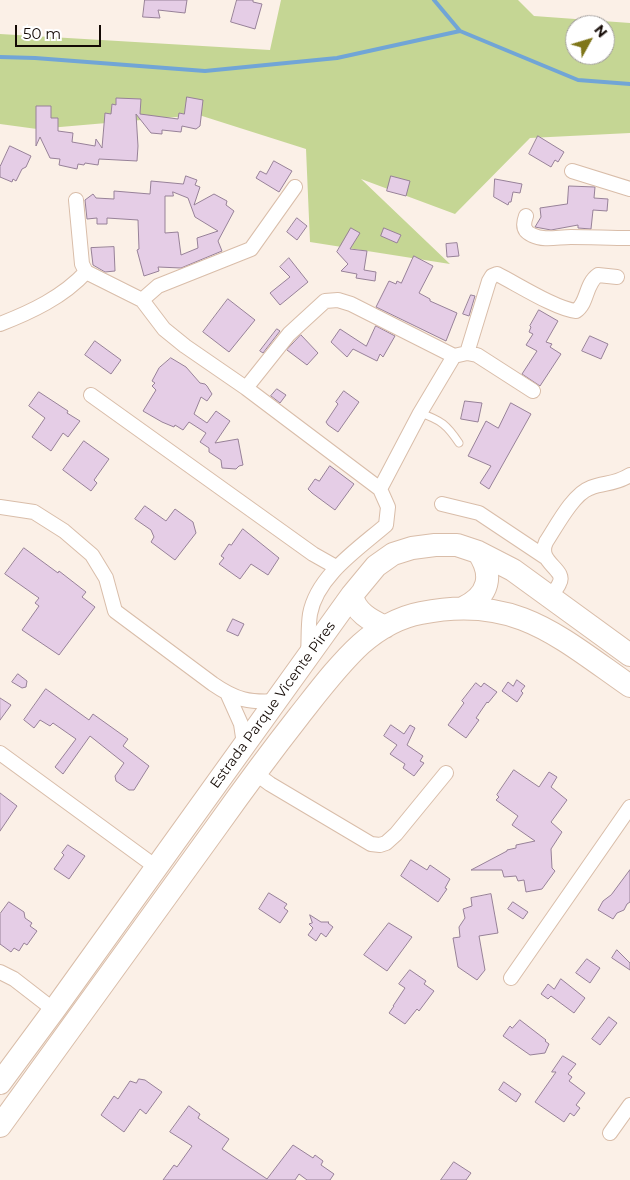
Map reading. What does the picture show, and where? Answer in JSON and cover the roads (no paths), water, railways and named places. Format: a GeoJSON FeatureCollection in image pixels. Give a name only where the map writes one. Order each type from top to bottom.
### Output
{"type":"FeatureCollection","features":[{"type":"Feature","properties":{"kind":"main road","name":"Estrada Parque Vicente Pires"},"geometry":{"type":"LineString","coordinates":[[0,1083],[352,595],[376,566],[393,554],[412,548],[435,545],[457,545],[478,552],[513,570],[630,655]]}},
{"type":"Feature","properties":{"kind":"main road"},"geometry":{"type":"LineString","coordinates":[[463,608],[473,603],[481,594],[486,584],[487,572],[485,561],[478,552]]}},
{"type":"Feature","properties":{"kind":"main road"},"geometry":{"type":"LineString","coordinates":[[352,595],[360,612],[385,627]]}},
{"type":"Feature","properties":{"kind":"main road","name":"Estrada Parque Vicente Pires"},"geometry":{"type":"LineString","coordinates":[[0,1126],[255,773],[339,667],[362,644],[385,627],[419,613],[463,608],[498,611],[539,625],[630,686]]}},
{"type":"Feature","properties":{"kind":"main road"},"geometry":{"type":"LineString","coordinates":[[22,1052],[28,1050],[39,1054],[44,1065]]}},
{"type":"Feature","properties":{"kind":"street"},"geometry":{"type":"LineString","coordinates":[[572,171],[630,189]]}},
{"type":"Feature","properties":{"kind":"street"},"geometry":{"type":"LineString","coordinates":[[142,300],[158,286],[251,249],[295,187]]}},
{"type":"Feature","properties":{"kind":"street"},"geometry":{"type":"LineString","coordinates":[[76,200],[82,264],[86,272],[142,300],[164,329],[185,346],[246,388],[380,489],[388,507],[386,525],[336,567],[326,578],[310,613],[308,656]]}},
{"type":"Feature","properties":{"kind":"street"},"geometry":{"type":"LineString","coordinates":[[526,216],[523,223],[524,230],[532,235],[552,239],[569,237],[630,238]]}},
{"type":"Feature","properties":{"kind":"street"},"geometry":{"type":"LineString","coordinates":[[0,324],[31,312],[76,283],[86,272]]}},
{"type":"Feature","properties":{"kind":"street"},"geometry":{"type":"LineString","coordinates":[[380,489],[420,413],[460,355],[492,276],[497,274],[570,311],[576,311],[580,308],[592,279],[598,275],[605,274],[617,277]]}},
{"type":"Feature","properties":{"kind":"street"},"geometry":{"type":"LineString","coordinates":[[246,388],[289,334],[325,301],[338,300],[351,304],[460,355],[477,355],[533,391]]}},
{"type":"Feature","properties":{"kind":"street"},"geometry":{"type":"LineString","coordinates":[[91,395],[313,554],[336,567]]}},
{"type":"Feature","properties":{"kind":"street"},"geometry":{"type":"LineString","coordinates":[[545,557],[543,548],[546,542],[574,500],[581,493],[590,487],[610,484],[630,474]]}},
{"type":"Feature","properties":{"kind":"street"},"geometry":{"type":"LineString","coordinates":[[442,504],[479,513],[545,557],[561,577],[560,583],[549,597]]}},
{"type":"Feature","properties":{"kind":"street"},"geometry":{"type":"LineString","coordinates":[[0,507],[34,512],[64,531],[92,555],[106,578],[115,611],[228,695],[257,702],[277,700]]}},
{"type":"Feature","properties":{"kind":"street"},"geometry":{"type":"LineString","coordinates":[[228,695],[241,724],[244,744]]}},
{"type":"Feature","properties":{"kind":"street"},"geometry":{"type":"LineString","coordinates":[[0,753],[156,867]]}},
{"type":"Feature","properties":{"kind":"street"},"geometry":{"type":"LineString","coordinates":[[255,773],[270,784],[372,844],[380,845],[386,843],[396,834],[446,773]]}},
{"type":"Feature","properties":{"kind":"street"},"geometry":{"type":"LineString","coordinates":[[512,978],[630,807]]}},
{"type":"Feature","properties":{"kind":"street"},"geometry":{"type":"LineString","coordinates":[[0,972],[14,979],[54,1010]]}},
{"type":"Feature","properties":{"kind":"street"},"geometry":{"type":"LineString","coordinates":[[610,1133],[630,1105]]}},
{"type":"Feature","properties":{"kind":"lane"},"geometry":{"type":"LineString","coordinates":[[420,413],[435,418],[448,426],[459,443]]}},
{"type":"Feature","properties":{"kind":"waterway"},"geometry":{"type":"LineString","coordinates":[[434,0],[460,31]]}},
{"type":"Feature","properties":{"kind":"waterway"},"geometry":{"type":"LineString","coordinates":[[0,57],[205,71],[337,58],[460,31],[578,80],[630,84]]}}]}
